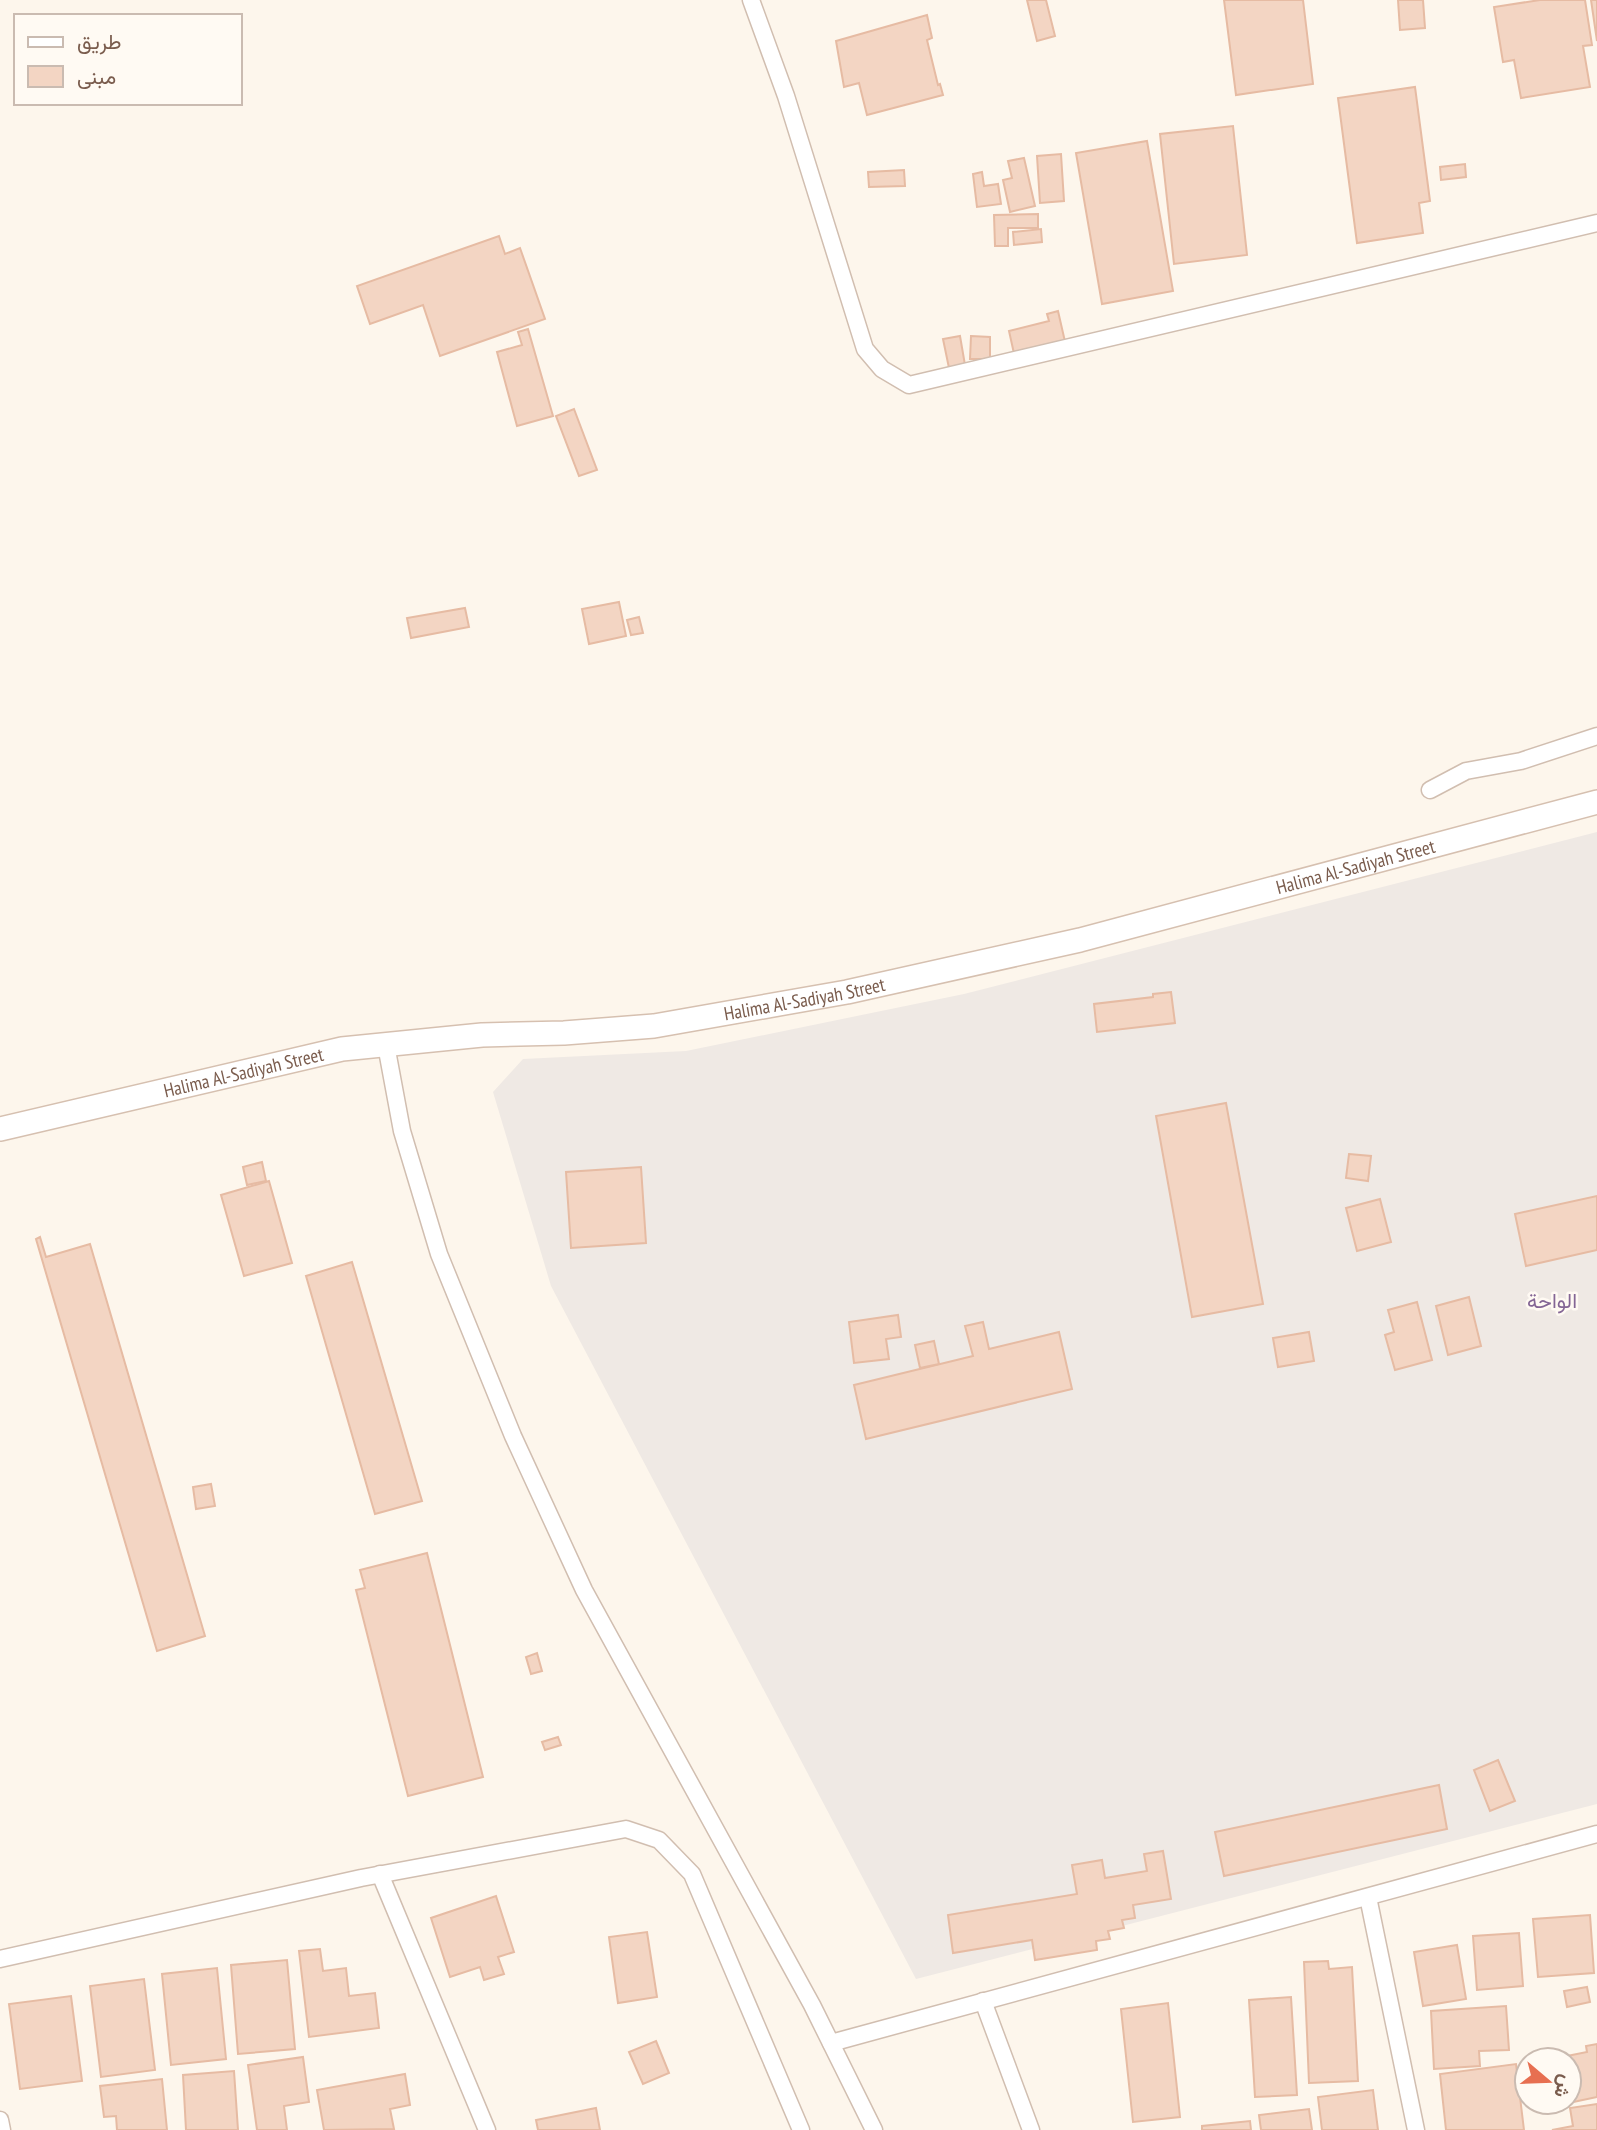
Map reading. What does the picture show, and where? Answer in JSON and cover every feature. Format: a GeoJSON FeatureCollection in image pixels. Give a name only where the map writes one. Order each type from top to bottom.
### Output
{"type":"FeatureCollection","features":[{"type":"Feature","properties":{"kind":"street"},"geometry":{"type":"LineString","coordinates":[[751,0],[786,96],[865,349],[882,369],[909,385],[1597,223]]}},
{"type":"Feature","properties":{"kind":"street"},"geometry":{"type":"LineString","coordinates":[[1430,790],[1466,771],[1521,761],[1597,736]]}},
{"type":"Feature","properties":{"kind":"street","name":"Halima Al-Sadiyah Street"},"geometry":{"type":"LineString","coordinates":[[0,1129],[342,1049],[482,1035],[564,1033],[654,1026],[848,992],[1080,940],[1597,802]]}},
{"type":"Feature","properties":{"kind":"street"},"geometry":{"type":"LineString","coordinates":[[386,1045],[402,1131],[439,1254],[513,1436],[584,1590],[773,1934],[874,2130]]}},
{"type":"Feature","properties":{"kind":"street"},"geometry":{"type":"LineString","coordinates":[[0,1958],[380,1874],[626,1829],[659,1840],[692,1874],[801,2130]]}},
{"type":"Feature","properties":{"kind":"street"},"geometry":{"type":"LineString","coordinates":[[831,2043],[1597,1834]]}},
{"type":"Feature","properties":{"kind":"street"},"geometry":{"type":"LineString","coordinates":[[380,1874],[487,2130]]}},
{"type":"Feature","properties":{"kind":"street"},"geometry":{"type":"LineString","coordinates":[[1368,1896],[1416,2130]]}},
{"type":"Feature","properties":{"kind":"street"},"geometry":{"type":"LineString","coordinates":[[983,2001],[1031,2130]]}},
{"type":"Feature","properties":{"kind":"street"},"geometry":{"type":"LineString","coordinates":[[0,2120],[2,2130]]}},
{"type":"Feature","properties":{"kind":"shaded area"},"geometry":{"type":"Polygon","coordinates":[[[1597,832],[1597,1804],[916,1979],[551,1286],[493,1092],[523,1059],[686,1051],[964,994],[1597,832]]]}},
{"type":"Feature","properties":{"kind":"building"},"geometry":{"type":"Polygon","coordinates":[[[1027,0],[1046,0],[1055,36],[1037,41],[1027,0]]]}},
{"type":"Feature","properties":{"kind":"building"},"geometry":{"type":"Polygon","coordinates":[[[1224,0],[1303,0],[1313,84],[1236,95],[1224,0]]]}},
{"type":"Feature","properties":{"kind":"building"},"geometry":{"type":"Polygon","coordinates":[[[1398,0],[1423,0],[1425,28],[1400,30],[1398,0]]]}},
{"type":"Feature","properties":{"kind":"building"},"geometry":{"type":"Polygon","coordinates":[[[1540,0],[1585,0],[1592,45],[1583,46],[1590,87],[1521,98],[1514,60],[1503,62],[1494,7],[1540,0]]]}},
{"type":"Feature","properties":{"kind":"building"},"geometry":{"type":"Polygon","coordinates":[[[1591,0],[1597,0],[1597,41],[1591,0]]]}},
{"type":"Feature","properties":{"kind":"building"},"geometry":{"type":"Polygon","coordinates":[[[927,15],[932,38],[927,40],[943,95],[867,115],[859,83],[844,87],[836,41],[927,15]]]}},
{"type":"Feature","properties":{"kind":"building"},"geometry":{"type":"Polygon","coordinates":[[[1415,87],[1430,201],[1419,203],[1423,233],[1357,243],[1338,98],[1415,87]]]}},
{"type":"Feature","properties":{"kind":"building"},"geometry":{"type":"Polygon","coordinates":[[[1233,126],[1247,255],[1174,264],[1160,134],[1233,126]]]}},
{"type":"Feature","properties":{"kind":"building"},"geometry":{"type":"Polygon","coordinates":[[[1147,141],[1173,291],[1102,304],[1076,153],[1147,141]]]}},
{"type":"Feature","properties":{"kind":"building"},"geometry":{"type":"Polygon","coordinates":[[[1061,154],[1064,201],[1040,203],[1037,156],[1061,154]]]}},
{"type":"Feature","properties":{"kind":"building"},"geometry":{"type":"Polygon","coordinates":[[[1024,158],[1035,206],[1010,212],[1003,180],[1012,178],[1008,161],[1024,158]]]}},
{"type":"Feature","properties":{"kind":"building"},"geometry":{"type":"Polygon","coordinates":[[[1465,164],[1466,177],[1441,180],[1440,167],[1465,164]]]}},
{"type":"Feature","properties":{"kind":"building"},"geometry":{"type":"Polygon","coordinates":[[[904,170],[905,186],[869,187],[868,172],[904,170]]]}},
{"type":"Feature","properties":{"kind":"building"},"geometry":{"type":"Polygon","coordinates":[[[982,172],[984,186],[998,184],[1001,204],[977,207],[973,174],[982,172]]]}},
{"type":"Feature","properties":{"kind":"building"},"geometry":{"type":"Polygon","coordinates":[[[1038,214],[1038,228],[1008,228],[1008,246],[995,246],[994,215],[1038,214]]]}},
{"type":"Feature","properties":{"kind":"building"},"geometry":{"type":"Polygon","coordinates":[[[1041,229],[1042,242],[1014,245],[1013,232],[1041,229]]]}},
{"type":"Feature","properties":{"kind":"building"},"geometry":{"type":"Polygon","coordinates":[[[499,236],[505,254],[520,248],[545,319],[440,356],[423,305],[370,324],[357,286],[499,236]]]}},
{"type":"Feature","properties":{"kind":"building"},"geometry":{"type":"Polygon","coordinates":[[[1058,311],[1066,346],[1015,358],[1009,331],[1049,321],[1047,314],[1058,311]]]}},
{"type":"Feature","properties":{"kind":"building"},"geometry":{"type":"Polygon","coordinates":[[[528,329],[553,416],[517,426],[497,352],[522,345],[518,332],[528,329]]]}},
{"type":"Feature","properties":{"kind":"building"},"geometry":{"type":"Polygon","coordinates":[[[960,336],[965,365],[949,368],[943,339],[960,336]]]}},
{"type":"Feature","properties":{"kind":"building"},"geometry":{"type":"Polygon","coordinates":[[[971,336],[990,337],[990,359],[970,359],[971,336]]]}},
{"type":"Feature","properties":{"kind":"building"},"geometry":{"type":"Polygon","coordinates":[[[574,409],[597,470],[579,476],[556,416],[574,409]]]}},
{"type":"Feature","properties":{"kind":"building"},"geometry":{"type":"Polygon","coordinates":[[[619,602],[626,636],[589,644],[582,609],[619,602]]]}},
{"type":"Feature","properties":{"kind":"building"},"geometry":{"type":"Polygon","coordinates":[[[465,608],[469,627],[411,638],[407,618],[465,608]]]}},
{"type":"Feature","properties":{"kind":"building"},"geometry":{"type":"Polygon","coordinates":[[[639,617],[643,633],[631,635],[627,620],[639,617]]]}},
{"type":"Feature","properties":{"kind":"building"},"geometry":{"type":"Polygon","coordinates":[[[1171,992],[1175,1023],[1097,1032],[1094,1004],[1153,997],[1153,994],[1171,992]]]}},
{"type":"Feature","properties":{"kind":"building"},"geometry":{"type":"Polygon","coordinates":[[[1226,1103],[1263,1304],[1192,1317],[1156,1116],[1226,1103]]]}},
{"type":"Feature","properties":{"kind":"building"},"geometry":{"type":"Polygon","coordinates":[[[1349,1154],[1371,1156],[1368,1181],[1346,1178],[1349,1154]]]}},
{"type":"Feature","properties":{"kind":"building"},"geometry":{"type":"Polygon","coordinates":[[[262,1162],[266,1181],[247,1185],[243,1167],[262,1162]]]}},
{"type":"Feature","properties":{"kind":"building"},"geometry":{"type":"Polygon","coordinates":[[[641,1167],[646,1243],[571,1248],[566,1172],[641,1167]]]}},
{"type":"Feature","properties":{"kind":"building"},"geometry":{"type":"Polygon","coordinates":[[[269,1181],[292,1263],[244,1276],[221,1195],[269,1181]]]}},
{"type":"Feature","properties":{"kind":"building"},"geometry":{"type":"Polygon","coordinates":[[[1597,1196],[1597,1250],[1526,1266],[1515,1214],[1597,1196]]]}},
{"type":"Feature","properties":{"kind":"building"},"geometry":{"type":"Polygon","coordinates":[[[1380,1199],[1391,1242],[1357,1251],[1346,1208],[1380,1199]]]}},
{"type":"Feature","properties":{"kind":"building"},"geometry":{"type":"Polygon","coordinates":[[[40,1237],[46,1257],[90,1244],[205,1636],[157,1651],[36,1239],[40,1237]]]}},
{"type":"Feature","properties":{"kind":"building"},"geometry":{"type":"Polygon","coordinates":[[[352,1262],[422,1501],[375,1514],[306,1276],[352,1262]]]}},
{"type":"Feature","properties":{"kind":"building"},"geometry":{"type":"Polygon","coordinates":[[[1469,1297],[1481,1346],[1448,1355],[1436,1306],[1469,1297]]]}},
{"type":"Feature","properties":{"kind":"building"},"geometry":{"type":"Polygon","coordinates":[[[1417,1302],[1432,1360],[1395,1370],[1385,1335],[1394,1332],[1388,1310],[1417,1302]]]}},
{"type":"Feature","properties":{"kind":"building"},"geometry":{"type":"Polygon","coordinates":[[[898,1315],[901,1337],[886,1339],[889,1359],[854,1363],[849,1322],[898,1315]]]}},
{"type":"Feature","properties":{"kind":"building"},"geometry":{"type":"Polygon","coordinates":[[[983,1322],[989,1349],[1059,1332],[1072,1389],[866,1439],[854,1385],[973,1356],[965,1326],[983,1322]]]}},
{"type":"Feature","properties":{"kind":"building"},"geometry":{"type":"Polygon","coordinates":[[[1309,1332],[1314,1361],[1278,1367],[1273,1338],[1309,1332]]]}},
{"type":"Feature","properties":{"kind":"building"},"geometry":{"type":"Polygon","coordinates":[[[934,1341],[939,1364],[920,1368],[915,1345],[934,1341]]]}},
{"type":"Feature","properties":{"kind":"building"},"geometry":{"type":"Polygon","coordinates":[[[211,1484],[215,1506],[196,1509],[193,1487],[211,1484]]]}},
{"type":"Feature","properties":{"kind":"building"},"geometry":{"type":"Polygon","coordinates":[[[427,1553],[483,1777],[408,1796],[356,1590],[365,1588],[360,1570],[427,1553]]]}},
{"type":"Feature","properties":{"kind":"building"},"geometry":{"type":"Polygon","coordinates":[[[537,1653],[542,1671],[531,1674],[526,1657],[537,1653]]]}},
{"type":"Feature","properties":{"kind":"building"},"geometry":{"type":"Polygon","coordinates":[[[558,1737],[561,1745],[545,1750],[542,1742],[558,1737]]]}},
{"type":"Feature","properties":{"kind":"building"},"geometry":{"type":"Polygon","coordinates":[[[1498,1760],[1515,1801],[1490,1811],[1474,1770],[1498,1760]]]}},
{"type":"Feature","properties":{"kind":"building"},"geometry":{"type":"Polygon","coordinates":[[[1439,1785],[1447,1829],[1224,1876],[1215,1832],[1439,1785]]]}},
{"type":"Feature","properties":{"kind":"building"},"geometry":{"type":"Polygon","coordinates":[[[1163,1851],[1171,1899],[1133,1905],[1135,1918],[1122,1920],[1124,1928],[1108,1931],[1110,1939],[1096,1941],[1097,1950],[1035,1960],[1032,1940],[953,1953],[948,1915],[1077,1894],[1072,1865],[1102,1860],[1105,1878],[1147,1871],[1144,1854],[1163,1851]]]}},
{"type":"Feature","properties":{"kind":"building"},"geometry":{"type":"Polygon","coordinates":[[[496,1896],[514,1952],[498,1957],[504,1974],[484,1980],[480,1967],[450,1977],[431,1918],[496,1896]]]}},
{"type":"Feature","properties":{"kind":"building"},"geometry":{"type":"Polygon","coordinates":[[[1590,1915],[1594,1973],[1538,1977],[1533,1919],[1590,1915]]]}},
{"type":"Feature","properties":{"kind":"building"},"geometry":{"type":"Polygon","coordinates":[[[647,1932],[657,1997],[618,2003],[609,1937],[647,1932]]]}},
{"type":"Feature","properties":{"kind":"building"},"geometry":{"type":"Polygon","coordinates":[[[1519,1933],[1523,1986],[1477,1990],[1473,1936],[1519,1933]]]}},
{"type":"Feature","properties":{"kind":"building"},"geometry":{"type":"Polygon","coordinates":[[[1457,1945],[1466,1999],[1423,2006],[1414,1952],[1457,1945]]]}},
{"type":"Feature","properties":{"kind":"building"},"geometry":{"type":"Polygon","coordinates":[[[320,1949],[323,1971],[346,1968],[349,1996],[375,1993],[379,2028],[309,2037],[299,1951],[320,1949]]]}},
{"type":"Feature","properties":{"kind":"building"},"geometry":{"type":"Polygon","coordinates":[[[287,1960],[295,2049],[238,2054],[231,1965],[287,1960]]]}},
{"type":"Feature","properties":{"kind":"building"},"geometry":{"type":"Polygon","coordinates":[[[1328,1961],[1329,1969],[1352,1967],[1358,2081],[1309,2083],[1304,1962],[1328,1961]]]}},
{"type":"Feature","properties":{"kind":"building"},"geometry":{"type":"Polygon","coordinates":[[[217,1968],[226,2059],[171,2065],[162,1974],[217,1968]]]}},
{"type":"Feature","properties":{"kind":"building"},"geometry":{"type":"Polygon","coordinates":[[[144,1979],[155,2070],[101,2077],[90,1986],[144,1979]]]}},
{"type":"Feature","properties":{"kind":"building"},"geometry":{"type":"Polygon","coordinates":[[[1587,1987],[1590,2002],[1567,2007],[1564,1991],[1587,1987]]]}},
{"type":"Feature","properties":{"kind":"building"},"geometry":{"type":"Polygon","coordinates":[[[71,1996],[82,2081],[20,2089],[9,2004],[71,1996]]]}},
{"type":"Feature","properties":{"kind":"building"},"geometry":{"type":"Polygon","coordinates":[[[1291,1997],[1297,2095],[1255,2097],[1249,2000],[1291,1997]]]}},
{"type":"Feature","properties":{"kind":"building"},"geometry":{"type":"Polygon","coordinates":[[[1168,2003],[1180,2117],[1133,2122],[1121,2009],[1168,2003]]]}},
{"type":"Feature","properties":{"kind":"building"},"geometry":{"type":"Polygon","coordinates":[[[1506,2006],[1509,2050],[1479,2051],[1480,2066],[1434,2069],[1431,2011],[1506,2006]]]}},
{"type":"Feature","properties":{"kind":"building"},"geometry":{"type":"Polygon","coordinates":[[[656,2041],[669,2073],[643,2084],[629,2052],[656,2041]]]}},
{"type":"Feature","properties":{"kind":"building"},"geometry":{"type":"Polygon","coordinates":[[[1597,2044],[1597,2097],[1583,2100],[1583,2053],[1587,2052],[1586,2046],[1597,2044]]]}},
{"type":"Feature","properties":{"kind":"building"},"geometry":{"type":"Polygon","coordinates":[[[303,2057],[309,2102],[284,2106],[287,2130],[257,2130],[248,2065],[303,2057]]]}},
{"type":"Feature","properties":{"kind":"building"},"geometry":{"type":"Polygon","coordinates":[[[1513,2064],[1513,2116],[1522,2116],[1524,2130],[1446,2130],[1440,2074],[1513,2064]]]}},
{"type":"Feature","properties":{"kind":"building"},"geometry":{"type":"Polygon","coordinates":[[[234,2071],[238,2130],[186,2130],[183,2075],[234,2071]]]}},
{"type":"Feature","properties":{"kind":"building"},"geometry":{"type":"Polygon","coordinates":[[[405,2074],[410,2105],[390,2109],[394,2129],[324,2130],[317,2090],[405,2074]]]}},
{"type":"Feature","properties":{"kind":"building"},"geometry":{"type":"Polygon","coordinates":[[[162,2079],[167,2130],[117,2130],[116,2116],[104,2117],[100,2086],[162,2079]]]}},
{"type":"Feature","properties":{"kind":"building"},"geometry":{"type":"Polygon","coordinates":[[[1373,2090],[1378,2130],[1322,2130],[1318,2097],[1373,2090]]]}},
{"type":"Feature","properties":{"kind":"building"},"geometry":{"type":"Polygon","coordinates":[[[1597,2104],[1597,2130],[1552,2130],[1573,2126],[1571,2116],[1583,2116],[1583,2106],[1597,2104]]]}},
{"type":"Feature","properties":{"kind":"building"},"geometry":{"type":"Polygon","coordinates":[[[596,2108],[600,2130],[538,2130],[536,2120],[596,2108]]]}},
{"type":"Feature","properties":{"kind":"building"},"geometry":{"type":"Polygon","coordinates":[[[1309,2109],[1312,2130],[1261,2130],[1259,2115],[1309,2109]]]}},
{"type":"Feature","properties":{"kind":"building"},"geometry":{"type":"Polygon","coordinates":[[[1250,2121],[1251,2130],[1202,2130],[1202,2126],[1250,2121]]]}},
{"type":"Feature","properties":{"kind":"district","name":"الواحة"},"geometry":{"type":"Point","coordinates":[1552,1301]}}]}
